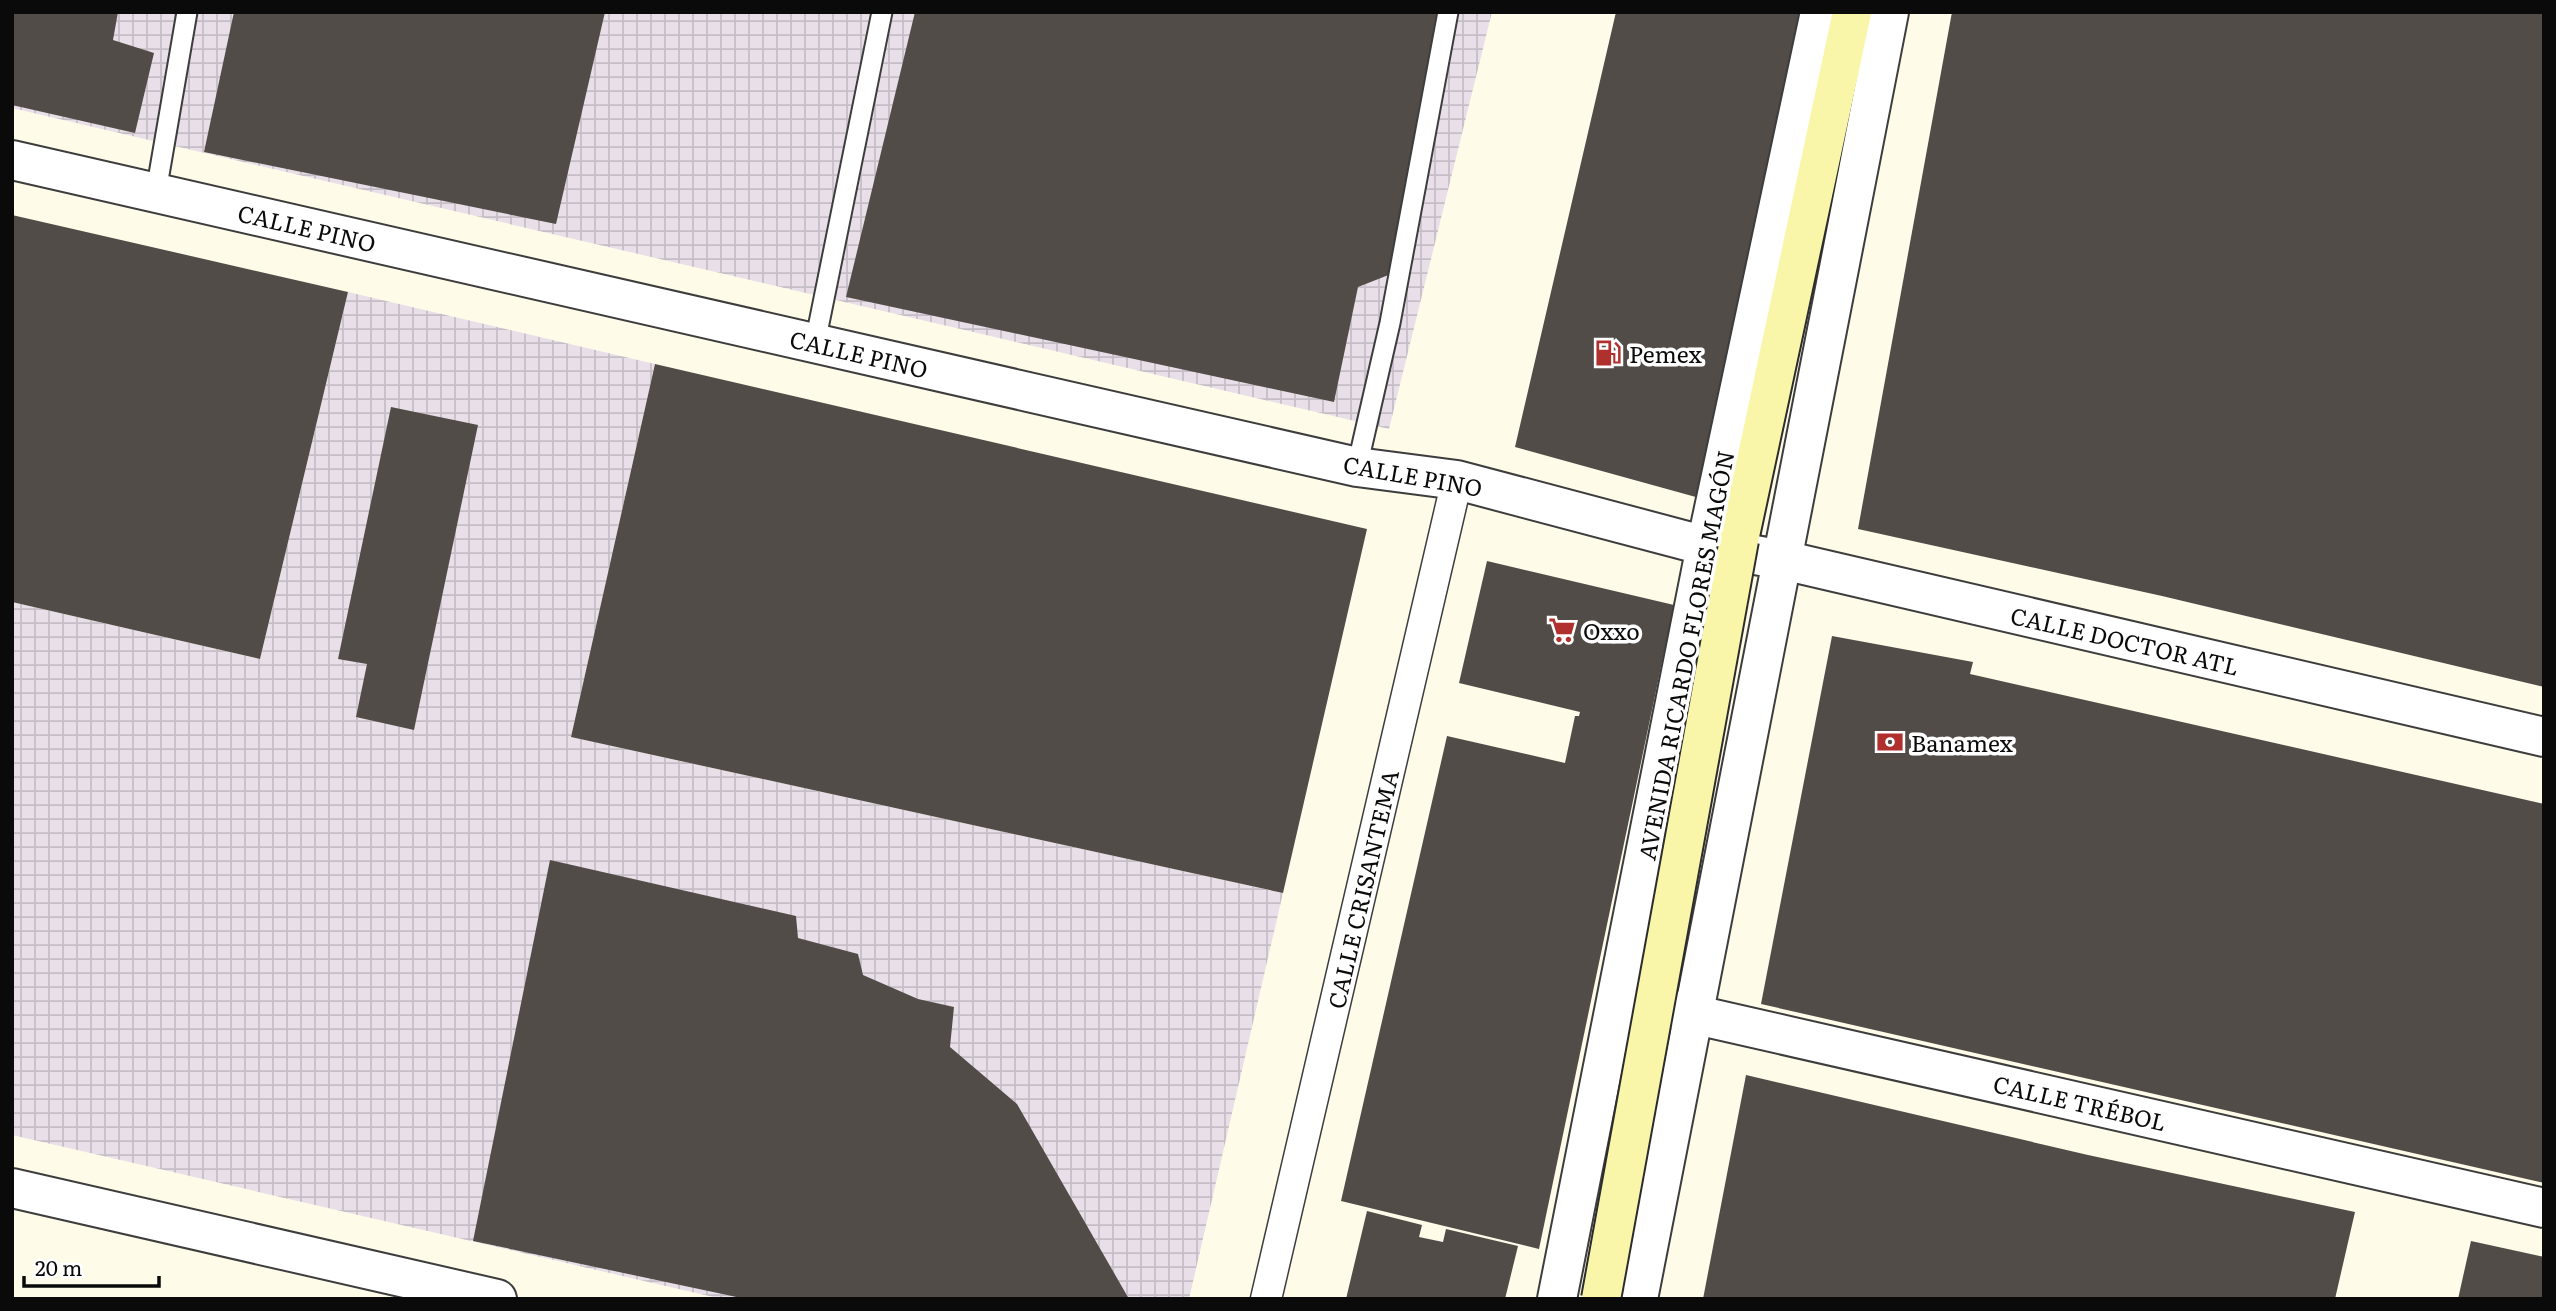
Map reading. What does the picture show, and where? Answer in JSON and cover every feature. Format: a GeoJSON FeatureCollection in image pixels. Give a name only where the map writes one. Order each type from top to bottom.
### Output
{"type":"FeatureCollection","features":[{"type":"Feature","properties":{"kind":"main road","name":"AVENIDA RICARDO FLORES MAGÓN"},"geometry":{"type":"LineString","coordinates":[[1601,1299],[1739,540],[1853,12]]}},
{"type":"Feature","properties":{"kind":"street","name":"AVENIDA RICARDO FLORES MAGÓN"},"geometry":{"type":"LineString","coordinates":[[1557,1299],[1706,546],[1820,12]]}},
{"type":"Feature","properties":{"kind":"street"},"geometry":{"type":"LineString","coordinates":[[1638,1299],[1889,12]]}},
{"type":"Feature","properties":{"kind":"street","name":"CALLE PINO"},"geometry":{"type":"LineString","coordinates":[[12,160],[1357,467],[1457,480],[1706,546]]}},
{"type":"Feature","properties":{"kind":"street","name":"CALLE CRISANTEMA"},"geometry":{"type":"LineString","coordinates":[[1266,1299],[1457,480]]}},
{"type":"Feature","properties":{"kind":"street","name":"CALLE DOCTOR ATL"},"geometry":{"type":"LineString","coordinates":[[1706,546],[1783,561],[2544,737]]}},
{"type":"Feature","properties":{"kind":"street","name":"CALLE TRÉBOL"},"geometry":{"type":"LineString","coordinates":[[1617,997],[2544,1208]]}},
{"type":"Feature","properties":{"kind":"street"},"geometry":{"type":"LineString","coordinates":[[12,1188],[498,1299]]}},
{"type":"Feature","properties":{"kind":"lane"},"geometry":{"type":"LineString","coordinates":[[156,192],[187,12]]}},
{"type":"Feature","properties":{"kind":"lane"},"geometry":{"type":"LineString","coordinates":[[815,343],[882,12]]}},
{"type":"Feature","properties":{"kind":"lane"},"geometry":{"type":"LineString","coordinates":[[1357,467],[1390,323],[1448,12]]}},
{"type":"Feature","properties":{"kind":"shaded area"},"geometry":{"type":"Polygon","coordinates":[[[12,12],[1492,12],[1389,429],[12,108],[12,12]]]}},
{"type":"Feature","properties":{"kind":"shaded area"},"geometry":{"type":"Polygon","coordinates":[[[348,292],[655,364],[571,737],[1283,893],[1189,1299],[722,1299],[12,1135],[12,602],[260,659],[348,292]]]}},
{"type":"Feature","properties":{"kind":"building"},"geometry":{"type":"Polygon","coordinates":[[[12,12],[118,12],[113,40],[154,53],[135,133],[12,105],[12,12]]]}},
{"type":"Feature","properties":{"kind":"building"},"geometry":{"type":"Polygon","coordinates":[[[234,12],[605,12],[556,224],[204,152],[234,12]]]}},
{"type":"Feature","properties":{"kind":"building"},"geometry":{"type":"Polygon","coordinates":[[[915,12],[1443,12],[1391,274],[1358,287],[1334,402],[846,297],[915,12]]]}},
{"type":"Feature","properties":{"kind":"building"},"geometry":{"type":"Polygon","coordinates":[[[1616,12],[1807,12],[1703,499],[1515,447],[1616,12]]]}},
{"type":"Feature","properties":{"kind":"building"},"geometry":{"type":"Polygon","coordinates":[[[1952,12],[2544,12],[2544,687],[2162,596],[1858,529],[1952,12]]]}},
{"type":"Feature","properties":{"kind":"building"},"geometry":{"type":"Polygon","coordinates":[[[12,215],[348,292],[260,659],[12,602],[12,215]]]}},
{"type":"Feature","properties":{"kind":"building"},"geometry":{"type":"Polygon","coordinates":[[[655,364],[1367,529],[1283,893],[571,737],[655,364]]]}},
{"type":"Feature","properties":{"kind":"building"},"geometry":{"type":"Polygon","coordinates":[[[391,407],[478,425],[414,730],[356,717],[367,664],[338,659],[391,407]]]}},
{"type":"Feature","properties":{"kind":"building"},"geometry":{"type":"Polygon","coordinates":[[[1487,561],[1674,605],[1539,1249],[1341,1201],[1447,736],[1565,763],[1575,716],[1579,716],[1580,712],[1459,683],[1487,561]]]}},
{"type":"Feature","properties":{"kind":"building"},"geometry":{"type":"Polygon","coordinates":[[[1832,636],[1973,662],[1970,674],[2544,804],[2544,1183],[1761,1004],[1832,636]]]}},
{"type":"Feature","properties":{"kind":"building"},"geometry":{"type":"Polygon","coordinates":[[[550,860],[796,916],[798,938],[858,954],[863,975],[918,999],[954,1007],[950,1047],[1017,1104],[1129,1299],[746,1299],[473,1241],[550,860]]]}},
{"type":"Feature","properties":{"kind":"building"},"geometry":{"type":"Polygon","coordinates":[[[1746,1075],[2088,1155],[2355,1212],[2335,1299],[1703,1299],[1746,1075]]]}},
{"type":"Feature","properties":{"kind":"building"},"geometry":{"type":"Polygon","coordinates":[[[1367,1211],[1422,1225],[1419,1237],[1443,1242],[1446,1229],[1518,1246],[1505,1299],[1346,1299],[1367,1211]]]}},
{"type":"Feature","properties":{"kind":"building"},"geometry":{"type":"Polygon","coordinates":[[[2471,1241],[2544,1257],[2544,1299],[2458,1299],[2471,1241]]]}},
{"type":"Feature","properties":{"kind":"place","name":"Pemex"},"geometry":{"type":"Point","coordinates":[1608,353]}},
{"type":"Feature","properties":{"kind":"place","name":"Oxxo"},"geometry":{"type":"Point","coordinates":[1562,630]}},
{"type":"Feature","properties":{"kind":"place","name":"Banamex"},"geometry":{"type":"Point","coordinates":[1890,742]}}]}
